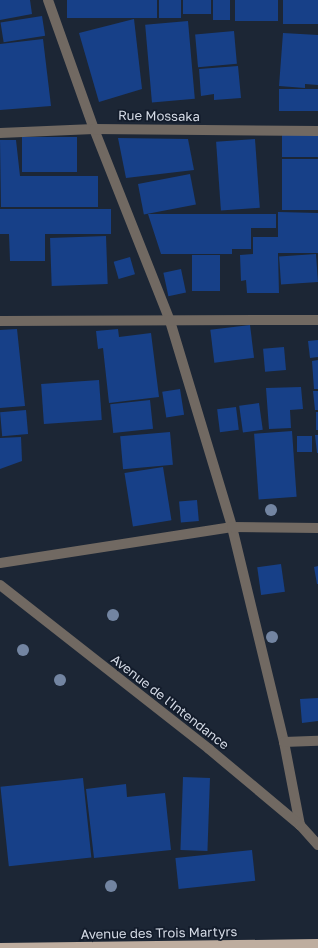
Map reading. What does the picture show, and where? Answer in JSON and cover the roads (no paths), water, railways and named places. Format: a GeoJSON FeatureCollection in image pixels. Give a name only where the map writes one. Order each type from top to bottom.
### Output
{"type":"FeatureCollection","features":[{"type":"Feature","properties":{"kind":"main road","name":"Avenue des Trois Martyrs"},"geometry":{"type":"LineString","coordinates":[[0,948],[318,944]]}},
{"type":"Feature","properties":{"kind":"street"},"geometry":{"type":"LineString","coordinates":[[48,0],[94,128],[170,320],[232,527],[284,742],[300,825]]}},
{"type":"Feature","properties":{"kind":"street","name":"Rue Mossaka"},"geometry":{"type":"LineString","coordinates":[[0,133],[94,128],[318,131]]}},
{"type":"Feature","properties":{"kind":"street"},"geometry":{"type":"LineString","coordinates":[[0,321],[318,320]]}},
{"type":"Feature","properties":{"kind":"street"},"geometry":{"type":"LineString","coordinates":[[0,563],[232,527],[318,528]]}},
{"type":"Feature","properties":{"kind":"street","name":"Avenue de l'Intendance"},"geometry":{"type":"LineString","coordinates":[[0,585],[209,749],[300,825],[318,845]]}},
{"type":"Feature","properties":{"kind":"street"},"geometry":{"type":"LineString","coordinates":[[284,742],[318,742]]}}]}
